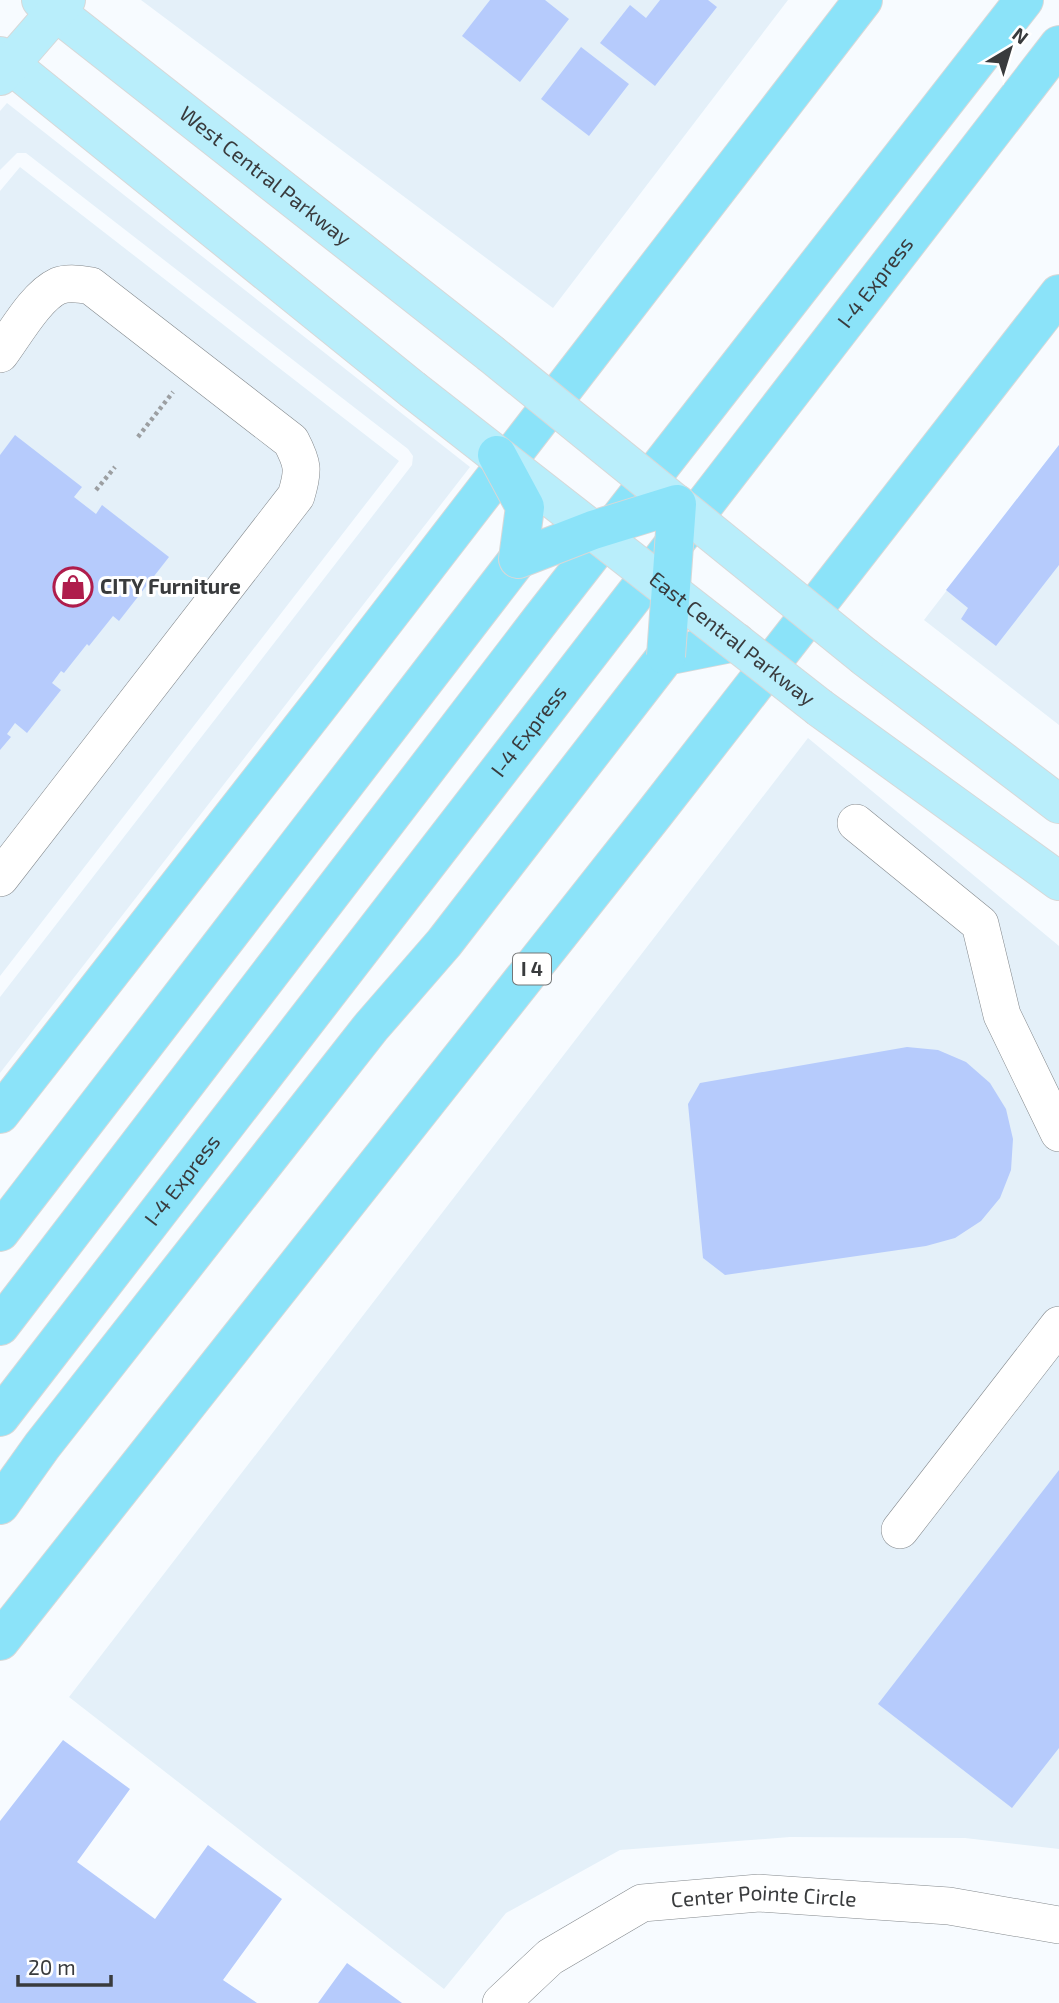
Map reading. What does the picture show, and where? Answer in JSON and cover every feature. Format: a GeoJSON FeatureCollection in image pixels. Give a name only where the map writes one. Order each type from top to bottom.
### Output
{"type":"FeatureCollection","features":[{"type":"Feature","properties":{"kind":"highway"},"geometry":{"type":"LineString","coordinates":[[0,1114],[863,0]]}},
{"type":"Feature","properties":{"kind":"highway"},"geometry":{"type":"LineString","coordinates":[[0,1326],[542,618],[1024,0]]}},
{"type":"Feature","properties":{"kind":"highway","name":"I-4 Express"},"geometry":{"type":"LineString","coordinates":[[0,1417],[1059,45]]}},
{"type":"Feature","properties":{"kind":"highway","name":"I 4"},"geometry":{"type":"LineString","coordinates":[[0,1641],[662,803],[1059,294]]}},
{"type":"Feature","properties":{"kind":"highway"},"geometry":{"type":"LineString","coordinates":[[0,1232],[518,559],[525,507],[497,455]]}},
{"type":"Feature","properties":{"kind":"highway"},"geometry":{"type":"LineString","coordinates":[[0,1505],[50,1436],[371,1027],[444,943],[666,656],[677,504],[593,530],[518,559]]}},
{"type":"Feature","properties":{"kind":"highway"},"geometry":{"type":"LineString","coordinates":[[666,656],[736,642]]}},
{"type":"Feature","properties":{"kind":"main road"},"geometry":{"type":"LineString","coordinates":[[3,65],[54,4]]}},
{"type":"Feature","properties":{"kind":"main road","name":"West Central Parkway"},"geometry":{"type":"LineString","coordinates":[[54,4],[677,504]]}},
{"type":"Feature","properties":{"kind":"main road","name":"East Central Parkway"},"geometry":{"type":"LineString","coordinates":[[3,65],[820,708],[1059,881]]}},
{"type":"Feature","properties":{"kind":"main road"},"geometry":{"type":"LineString","coordinates":[[677,504],[865,657],[1059,804]]}},
{"type":"Feature","properties":{"kind":"street"},"geometry":{"type":"LineString","coordinates":[[0,354],[45,295],[60,285],[79,283],[91,286],[290,442],[302,463],[302,478],[296,496],[0,878]]}},
{"type":"Feature","properties":{"kind":"street"},"geometry":{"type":"LineString","coordinates":[[856,823],[980,924],[1002,1015],[1059,1133]]}},
{"type":"Feature","properties":{"kind":"street"},"geometry":{"type":"LineString","coordinates":[[900,1530],[1059,1325]]}},
{"type":"Feature","properties":{"kind":"street","name":"Center Pointe Circle"},"geometry":{"type":"LineString","coordinates":[[500,2003],[550,1957],[642,1903],[759,1893],[949,1906],[1059,1925]]}},
{"type":"Feature","properties":{"kind":"path"},"geometry":{"type":"LineString","coordinates":[[138,437],[193,366]]}},
{"type":"Feature","properties":{"kind":"path"},"geometry":{"type":"LineString","coordinates":[[96,490],[115,467]]}},
{"type":"Feature","properties":{"kind":"shaded area"},"geometry":{"type":"Polygon","coordinates":[[[141,0],[788,0],[553,308],[141,0]]]}},
{"type":"Feature","properties":{"kind":"shaded area"},"geometry":{"type":"Polygon","coordinates":[[[7,103],[470,467],[0,1073],[0,997],[412,465],[413,456],[408,449],[26,153],[17,153],[0,170],[0,111],[7,103]]]}},
{"type":"Feature","properties":{"kind":"shaded area"},"geometry":{"type":"Polygon","coordinates":[[[20,167],[399,461],[0,976],[0,191],[20,167]]]}},
{"type":"Feature","properties":{"kind":"shaded area"},"geometry":{"type":"Polygon","coordinates":[[[1059,445],[1059,725],[924,620],[1059,445]]]}},
{"type":"Feature","properties":{"kind":"shaded area"},"geometry":{"type":"Polygon","coordinates":[[[808,738],[1059,946],[1059,1849],[965,1838],[790,1837],[620,1850],[506,1913],[444,1989],[69,1697],[808,738]]]}},
{"type":"Feature","properties":{"kind":"building"},"geometry":{"type":"Polygon","coordinates":[[[490,0],[545,0],[569,19],[520,82],[462,36],[490,0]]]}},
{"type":"Feature","properties":{"kind":"building"},"geometry":{"type":"Polygon","coordinates":[[[660,0],[708,0],[717,7],[655,86],[600,43],[630,5],[646,18],[660,0]]]}},
{"type":"Feature","properties":{"kind":"building"},"geometry":{"type":"Polygon","coordinates":[[[581,47],[629,84],[589,136],[541,99],[581,47]]]}},
{"type":"Feature","properties":{"kind":"building","name":"CITY Furniture"},"geometry":{"type":"Polygon","coordinates":[[[15,435],[82,487],[74,497],[96,514],[102,505],[169,557],[119,621],[113,616],[64,673],[61,671],[52,683],[61,690],[27,733],[15,723],[7,734],[11,737],[0,750],[0,455],[15,435]]]}},
{"type":"Feature","properties":{"kind":"building"},"geometry":{"type":"Polygon","coordinates":[[[1059,445],[1059,565],[996,646],[961,619],[968,608],[946,590],[1059,445]]]}},
{"type":"Feature","properties":{"kind":"building"},"geometry":{"type":"Polygon","coordinates":[[[907,1047],[938,1050],[966,1062],[990,1083],[1006,1109],[1013,1139],[1011,1170],[1000,1198],[981,1221],[955,1238],[926,1246],[725,1275],[703,1258],[688,1104],[700,1083],[907,1047]]]}},
{"type":"Feature","properties":{"kind":"building"},"geometry":{"type":"Polygon","coordinates":[[[1059,1470],[1059,1748],[1012,1808],[878,1704],[1059,1470]]]}},
{"type":"Feature","properties":{"kind":"building"},"geometry":{"type":"Polygon","coordinates":[[[63,1740],[130,1789],[77,1862],[155,1919],[208,1845],[282,1899],[223,1980],[257,2003],[0,2003],[0,1821],[63,1740]]]}},
{"type":"Feature","properties":{"kind":"building"},"geometry":{"type":"Polygon","coordinates":[[[347,1963],[402,2003],[318,2003],[347,1963]]]}},
{"type":"Feature","properties":{"kind":"place","name":"CITY Furniture"},"geometry":{"type":"Point","coordinates":[73,587]}}]}
